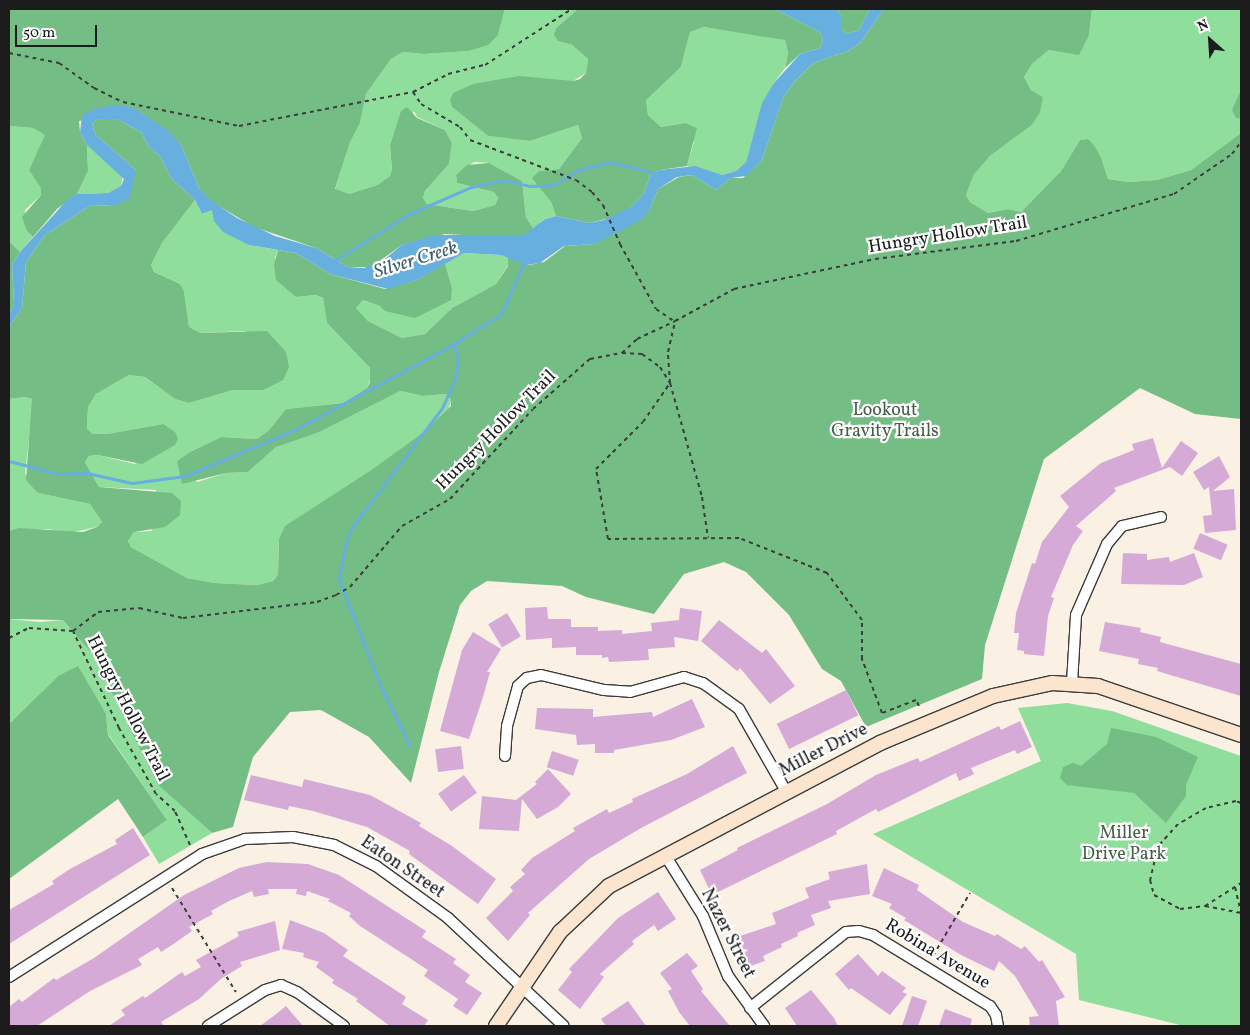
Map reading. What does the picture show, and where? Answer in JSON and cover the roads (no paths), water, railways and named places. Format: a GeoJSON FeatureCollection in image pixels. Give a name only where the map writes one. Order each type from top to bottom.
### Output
{"type":"FeatureCollection","features":[{"type":"Feature","properties":{"kind":"street"},"geometry":{"type":"LineString","coordinates":[[1072,683],[1076,615],[1107,544],[1122,526],[1161,517]]}},
{"type":"Feature","properties":{"kind":"street"},"geometry":{"type":"LineString","coordinates":[[505,756],[507,726],[518,686],[527,678],[541,675],[604,690],[630,692],[684,677],[703,683],[739,709],[786,791]]}},
{"type":"Feature","properties":{"kind":"street","name":"Miller Drive"},"geometry":{"type":"LineString","coordinates":[[496,1026],[520,988],[560,932],[583,907],[622,878],[880,742],[993,696],[1036,684],[1072,683],[1115,691],[1241,735]]}},
{"type":"Feature","properties":{"kind":"street","name":"Eaton Street"},"geometry":{"type":"LineString","coordinates":[[9,978],[202,854],[245,840],[275,836],[334,845],[376,866],[448,918],[520,988],[564,1026]]}},
{"type":"Feature","properties":{"kind":"street","name":"Nazer Street"},"geometry":{"type":"LineString","coordinates":[[665,855],[703,916],[728,976],[764,1026]]}},
{"type":"Feature","properties":{"kind":"street","name":"Robina Avenue"},"geometry":{"type":"LineString","coordinates":[[750,1008],[846,932],[859,931],[873,936],[990,1006],[996,1015],[998,1026]]}},
{"type":"Feature","properties":{"kind":"street"},"geometry":{"type":"LineString","coordinates":[[208,1026],[265,990],[281,985],[297,992],[344,1026]]}},
{"type":"Feature","properties":{"kind":"water","name":"Silver Creek"},"geometry":{"type":"Polygon","coordinates":[[[775,9],[836,9],[842,17],[842,30],[847,34],[859,30],[870,9],[884,9],[860,43],[848,51],[813,63],[794,82],[783,98],[762,160],[746,176],[731,178],[716,190],[692,175],[677,177],[658,189],[649,211],[641,220],[595,244],[564,246],[540,263],[526,265],[501,255],[464,253],[417,280],[388,289],[330,274],[296,253],[249,245],[223,232],[214,221],[212,210],[202,214],[195,200],[171,178],[160,156],[149,147],[141,132],[117,119],[97,119],[92,125],[96,135],[136,170],[129,199],[114,206],[91,205],[45,235],[26,262],[22,308],[9,327],[9,315],[14,304],[12,265],[20,252],[68,199],[77,194],[108,193],[121,186],[124,179],[87,145],[80,132],[82,115],[96,108],[118,105],[134,108],[167,130],[180,143],[199,188],[209,199],[237,218],[275,236],[316,248],[348,267],[364,268],[381,262],[402,245],[434,235],[524,235],[545,219],[556,216],[589,223],[604,220],[631,207],[644,193],[650,176],[660,170],[695,166],[722,175],[736,171],[746,162],[762,103],[774,83],[800,54],[820,48],[823,41],[820,32],[775,9]]]}},
{"type":"Feature","properties":{"kind":"waterway"},"geometry":{"type":"LineString","coordinates":[[334,261],[409,214],[471,187],[504,180],[529,186],[553,185],[581,169],[611,162],[658,174]]}},
{"type":"Feature","properties":{"kind":"waterway"},"geometry":{"type":"LineString","coordinates":[[9,461],[59,474],[87,473],[132,483],[185,476],[296,429],[454,344],[501,314],[524,262]]}},
{"type":"Feature","properties":{"kind":"waterway"},"geometry":{"type":"LineString","coordinates":[[410,746],[380,685],[339,580],[346,542],[352,527],[442,408],[455,379],[458,360],[454,344]]}},
{"type":"Feature","properties":{"kind":"park label","name":"Lookout Gravity Trails"},"geometry":{"type":"Point","coordinates":[885,422]}},
{"type":"Feature","properties":{"kind":"park label","name":"Miller Drive Park"},"geometry":{"type":"Point","coordinates":[1124,845]}}]}
